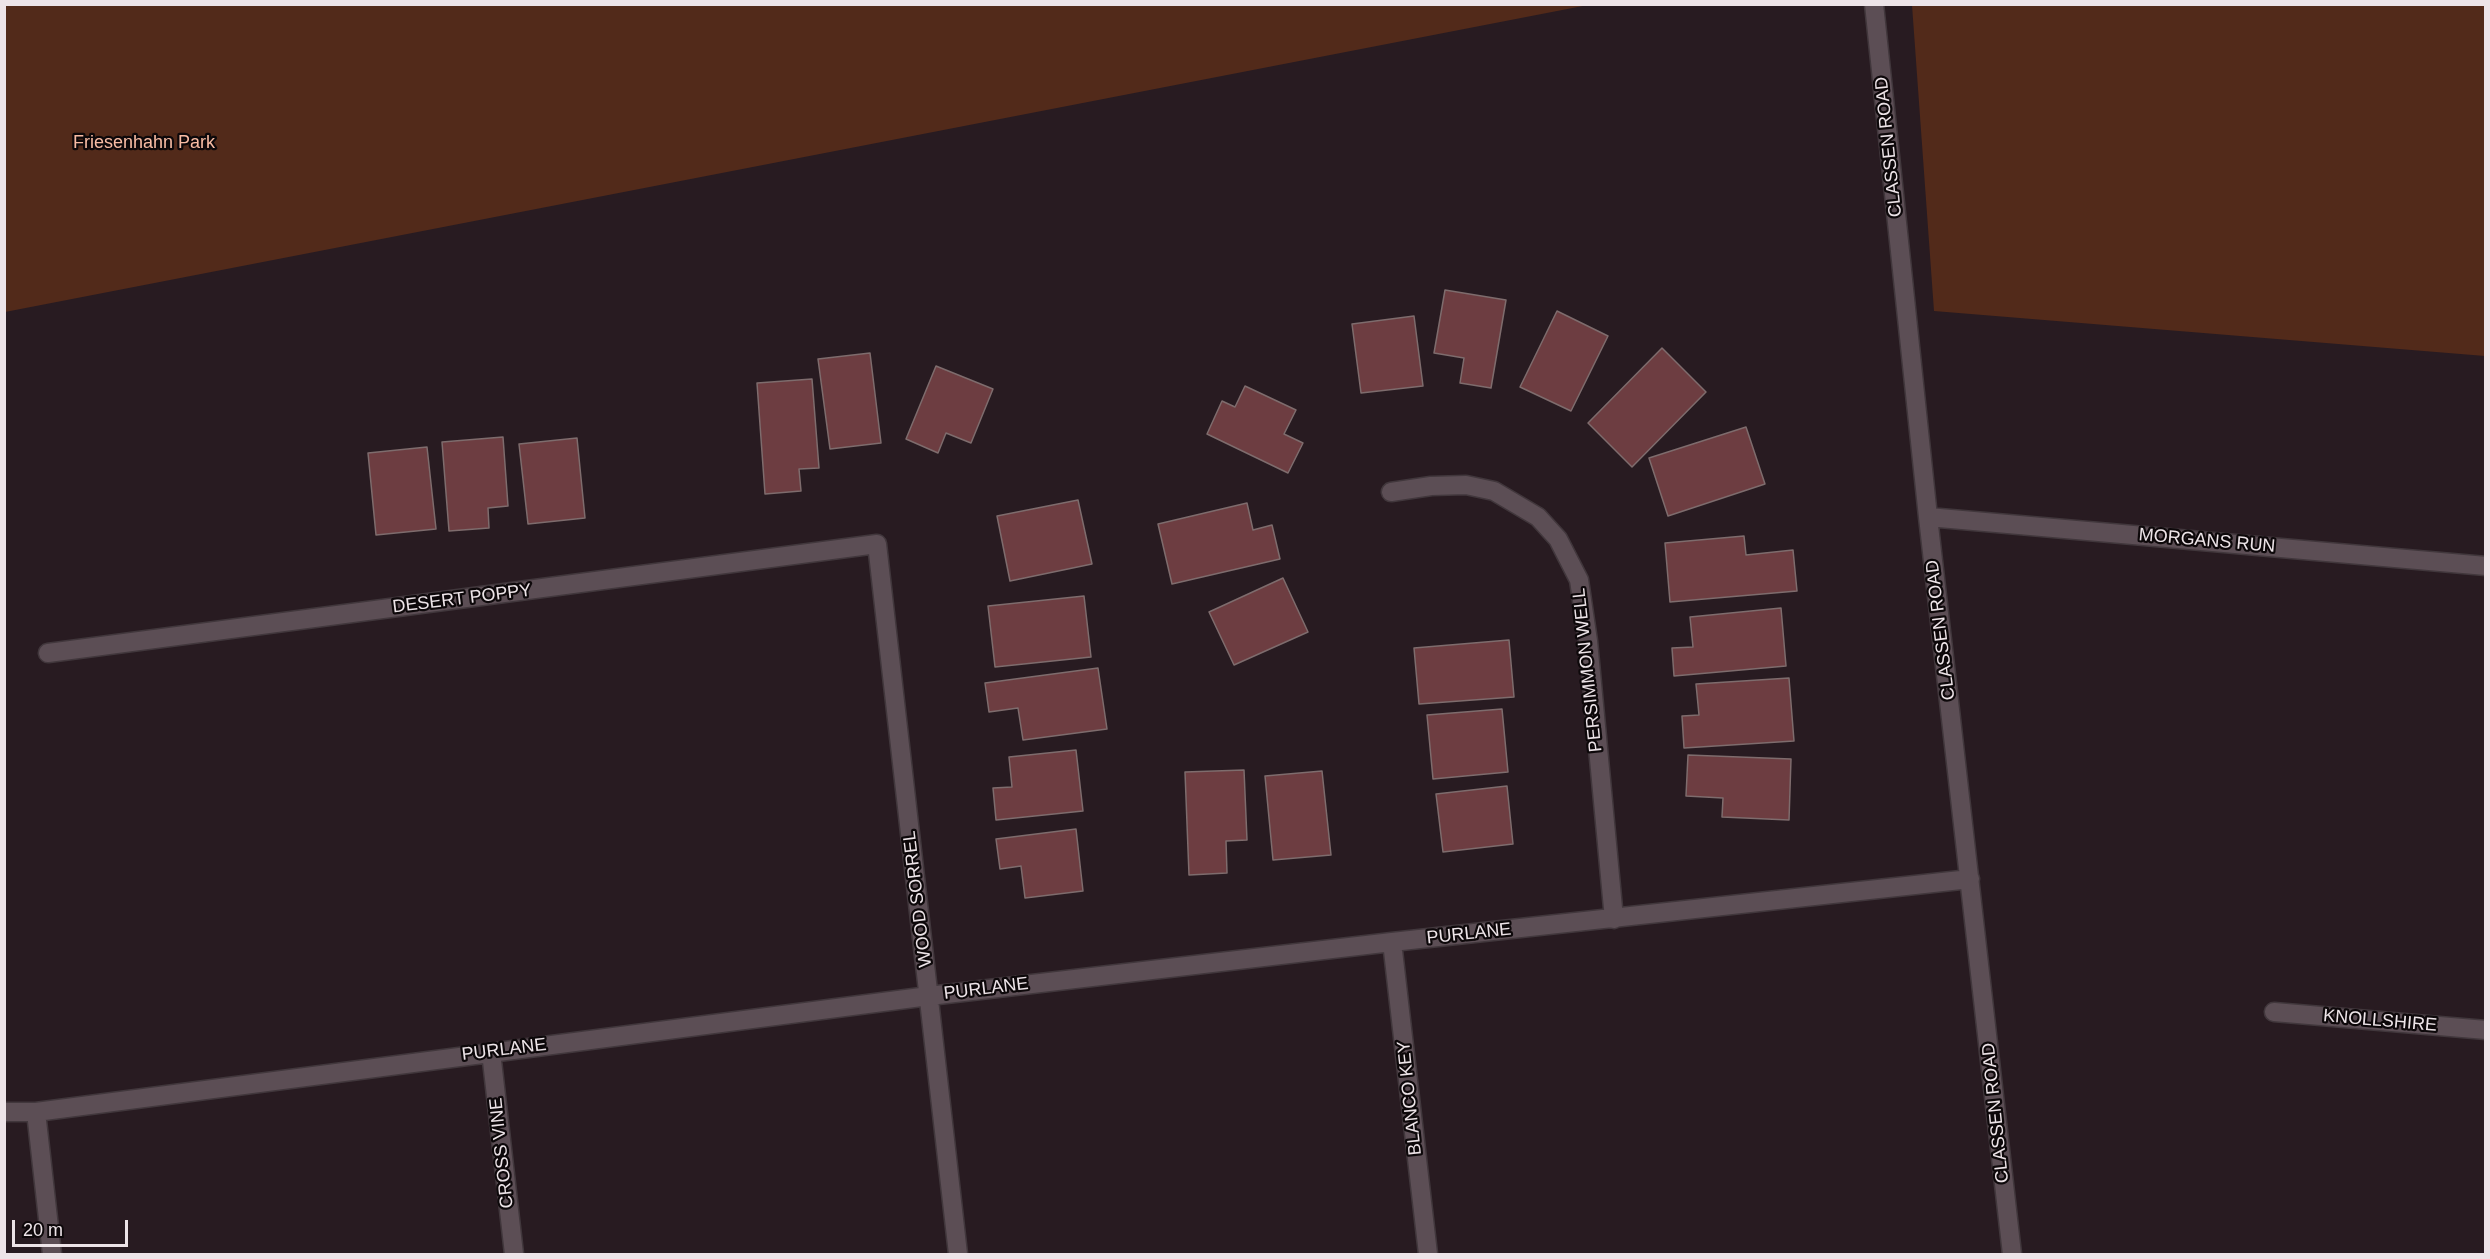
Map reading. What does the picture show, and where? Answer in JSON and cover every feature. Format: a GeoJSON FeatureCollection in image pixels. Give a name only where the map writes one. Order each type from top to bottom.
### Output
{"type":"FeatureCollection","features":[{"type":"Feature","properties":{"kind":"street","name":"CLASSEN ROAD"},"geometry":{"type":"LineString","coordinates":[[1874,4],[1928,517],[2012,1254]]}},
{"type":"Feature","properties":{"kind":"street","name":"PERSIMMON WELL"},"geometry":{"type":"LineString","coordinates":[[1391,492],[1431,486],[1466,485],[1494,491],[1538,517],[1558,539],[1579,580],[1588,641],[1614,918]]}},
{"type":"Feature","properties":{"kind":"street","name":"MORGANS RUN"},"geometry":{"type":"LineString","coordinates":[[1928,517],[2486,566]]}},
{"type":"Feature","properties":{"kind":"street","name":"DESERT POPPY"},"geometry":{"type":"LineString","coordinates":[[48,653],[877,544]]}},
{"type":"Feature","properties":{"kind":"street","name":"WOOD SORREL"},"geometry":{"type":"LineString","coordinates":[[877,544],[958,1254]]}},
{"type":"Feature","properties":{"kind":"street","name":"PURLANE"},"geometry":{"type":"LineString","coordinates":[[4,1112],[36,1112],[929,996],[1392,942],[1970,879]]}},
{"type":"Feature","properties":{"kind":"street","name":"BLANCO KEY"},"geometry":{"type":"LineString","coordinates":[[1392,942],[1428,1254]]}},
{"type":"Feature","properties":{"kind":"street","name":"KNOLLSHIRE"},"geometry":{"type":"LineString","coordinates":[[2274,1012],[2486,1030]]}},
{"type":"Feature","properties":{"kind":"street","name":"CROSS VINE"},"geometry":{"type":"LineString","coordinates":[[491,1052],[514,1254]]}},
{"type":"Feature","properties":{"kind":"street"},"geometry":{"type":"LineString","coordinates":[[36,1112],[52,1254]]}},
{"type":"Feature","properties":{"kind":"green space","name":"Friesenhahn Park"},"geometry":{"type":"Polygon","coordinates":[[[5,4],[1588,4],[1588,5],[5,312],[5,4]]]}},
{"type":"Feature","properties":{"kind":"green space"},"geometry":{"type":"Polygon","coordinates":[[[1912,5],[2485,5],[2485,356],[1934,311],[1912,5]]]}},
{"type":"Feature","properties":{"kind":"building"},"geometry":{"type":"Polygon","coordinates":[[[1445,290],[1506,300],[1491,388],[1460,383],[1464,358],[1434,353],[1445,290]]]}},
{"type":"Feature","properties":{"kind":"building"},"geometry":{"type":"Polygon","coordinates":[[[1557,311],[1608,336],[1571,411],[1520,387],[1557,311]]]}},
{"type":"Feature","properties":{"kind":"building"},"geometry":{"type":"Polygon","coordinates":[[[1414,316],[1423,386],[1361,393],[1352,324],[1414,316]]]}},
{"type":"Feature","properties":{"kind":"building"},"geometry":{"type":"Polygon","coordinates":[[[1662,348],[1706,392],[1632,467],[1588,423],[1662,348]]]}},
{"type":"Feature","properties":{"kind":"building"},"geometry":{"type":"Polygon","coordinates":[[[870,353],[881,443],[830,449],[818,359],[870,353]]]}},
{"type":"Feature","properties":{"kind":"building"},"geometry":{"type":"Polygon","coordinates":[[[936,366],[993,389],[971,443],[946,433],[938,453],[906,439],[936,366]]]}},
{"type":"Feature","properties":{"kind":"building"},"geometry":{"type":"Polygon","coordinates":[[[812,379],[819,468],[799,469],[801,491],[765,494],[757,383],[812,379]]]}},
{"type":"Feature","properties":{"kind":"building"},"geometry":{"type":"Polygon","coordinates":[[[1245,386],[1296,410],[1284,434],[1303,443],[1288,473],[1207,434],[1222,401],[1235,407],[1245,386]]]}},
{"type":"Feature","properties":{"kind":"building"},"geometry":{"type":"Polygon","coordinates":[[[1746,427],[1765,484],[1668,516],[1649,458],[1746,427]]]}},
{"type":"Feature","properties":{"kind":"building"},"geometry":{"type":"Polygon","coordinates":[[[503,437],[508,506],[488,508],[489,528],[449,531],[442,442],[503,437]]]}},
{"type":"Feature","properties":{"kind":"building"},"geometry":{"type":"Polygon","coordinates":[[[577,438],[585,518],[528,524],[519,444],[577,438]]]}},
{"type":"Feature","properties":{"kind":"building"},"geometry":{"type":"Polygon","coordinates":[[[427,447],[436,529],[376,535],[368,453],[427,447]]]}},
{"type":"Feature","properties":{"kind":"building"},"geometry":{"type":"Polygon","coordinates":[[[1078,500],[1092,564],[1010,581],[997,516],[1078,500]]]}},
{"type":"Feature","properties":{"kind":"building"},"geometry":{"type":"Polygon","coordinates":[[[1247,503],[1253,530],[1272,525],[1280,559],[1172,584],[1158,524],[1247,503]]]}},
{"type":"Feature","properties":{"kind":"building"},"geometry":{"type":"Polygon","coordinates":[[[1744,536],[1746,555],[1793,550],[1797,591],[1670,602],[1665,543],[1744,536]]]}},
{"type":"Feature","properties":{"kind":"building"},"geometry":{"type":"Polygon","coordinates":[[[1283,578],[1308,632],[1234,665],[1209,612],[1283,578]]]}},
{"type":"Feature","properties":{"kind":"building"},"geometry":{"type":"Polygon","coordinates":[[[1084,596],[1091,657],[995,667],[988,606],[1084,596]]]}},
{"type":"Feature","properties":{"kind":"building"},"geometry":{"type":"Polygon","coordinates":[[[1781,608],[1786,666],[1674,676],[1672,648],[1693,647],[1690,617],[1781,608]]]}},
{"type":"Feature","properties":{"kind":"building"},"geometry":{"type":"Polygon","coordinates":[[[1509,640],[1514,697],[1419,704],[1414,648],[1509,640]]]}},
{"type":"Feature","properties":{"kind":"building"},"geometry":{"type":"Polygon","coordinates":[[[1098,668],[1107,729],[1023,740],[1018,708],[989,712],[985,683],[1098,668]]]}},
{"type":"Feature","properties":{"kind":"building"},"geometry":{"type":"Polygon","coordinates":[[[1789,678],[1794,741],[1684,748],[1682,716],[1699,715],[1696,684],[1789,678]]]}},
{"type":"Feature","properties":{"kind":"building"},"geometry":{"type":"Polygon","coordinates":[[[1502,709],[1508,772],[1433,779],[1427,715],[1502,709]]]}},
{"type":"Feature","properties":{"kind":"building"},"geometry":{"type":"Polygon","coordinates":[[[1076,750],[1083,811],[996,820],[993,788],[1012,787],[1009,757],[1076,750]]]}},
{"type":"Feature","properties":{"kind":"building"},"geometry":{"type":"Polygon","coordinates":[[[1688,755],[1791,759],[1789,820],[1722,817],[1723,798],[1686,796],[1688,755]]]}},
{"type":"Feature","properties":{"kind":"building"},"geometry":{"type":"Polygon","coordinates":[[[1244,770],[1247,840],[1226,841],[1227,873],[1189,875],[1185,772],[1244,770]]]}},
{"type":"Feature","properties":{"kind":"building"},"geometry":{"type":"Polygon","coordinates":[[[1322,771],[1331,855],[1273,860],[1265,776],[1322,771]]]}},
{"type":"Feature","properties":{"kind":"building"},"geometry":{"type":"Polygon","coordinates":[[[1507,786],[1513,844],[1443,852],[1436,794],[1507,786]]]}},
{"type":"Feature","properties":{"kind":"building"},"geometry":{"type":"Polygon","coordinates":[[[1076,829],[1083,891],[1025,898],[1021,866],[1000,869],[996,839],[1076,829]]]}}]}
